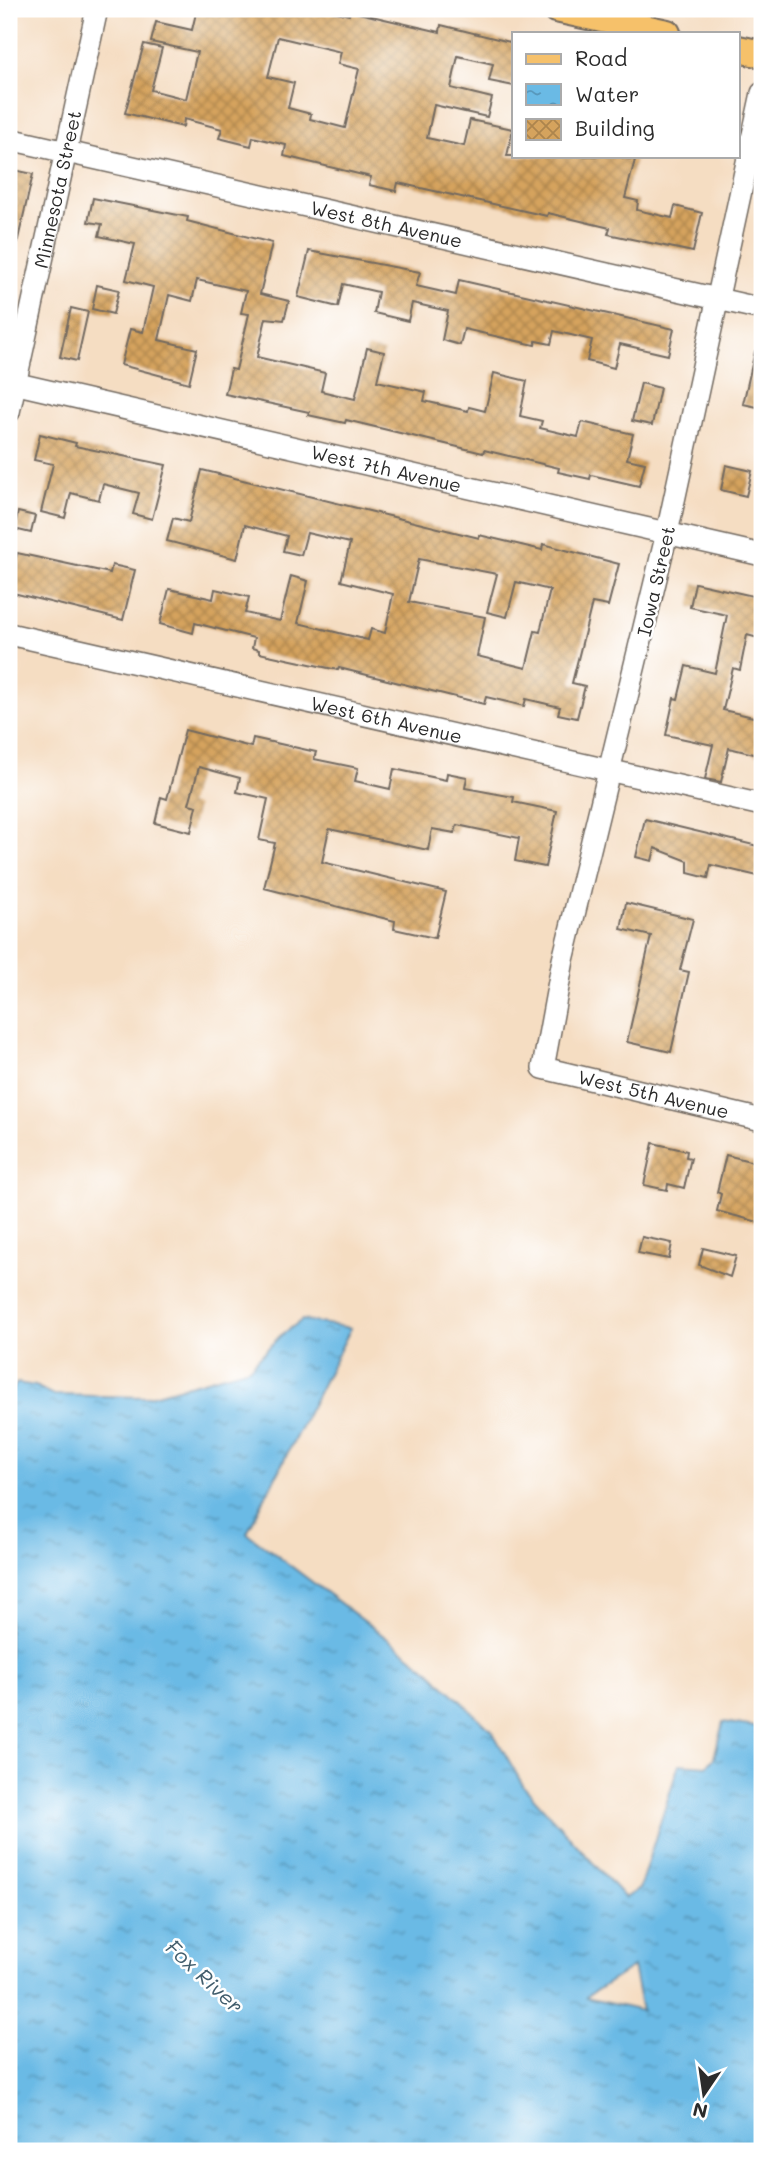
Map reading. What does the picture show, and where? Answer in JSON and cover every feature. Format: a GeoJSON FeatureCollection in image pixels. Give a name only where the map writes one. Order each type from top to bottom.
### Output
{"type":"FeatureCollection","features":[{"type":"Feature","properties":{"kind":"main road"},"geometry":{"type":"LineString","coordinates":[[556,9],[662,32]]}},
{"type":"Feature","properties":{"kind":"main road"},"geometry":{"type":"LineString","coordinates":[[740,49],[762,54]]}},
{"type":"Feature","properties":{"kind":"street","name":"Minnesota Street"},"geometry":{"type":"LineString","coordinates":[[9,412],[12,383],[67,152],[97,9]]}},
{"type":"Feature","properties":{"kind":"street","name":"Iowa Street"},"geometry":{"type":"LineString","coordinates":[[543,1068],[564,960],[612,771],[667,533],[762,93]]}},
{"type":"Feature","properties":{"kind":"street","name":"West 8th Avenue"},"geometry":{"type":"LineString","coordinates":[[9,139],[762,309]]}},
{"type":"Feature","properties":{"kind":"street","name":"West 7th Avenue"},"geometry":{"type":"LineString","coordinates":[[12,383],[762,555]]}},
{"type":"Feature","properties":{"kind":"street","name":"West 6th Avenue"},"geometry":{"type":"LineString","coordinates":[[9,634],[762,805]]}},
{"type":"Feature","properties":{"kind":"street","name":"West 5th Avenue"},"geometry":{"type":"LineString","coordinates":[[543,1068],[762,1120]]}},
{"type":"Feature","properties":{"kind":"water","name":"Fox River"},"geometry":{"type":"Polygon","coordinates":[[[302,1320],[351,1328],[247,1533],[425,1667],[492,1731],[524,1787],[625,1898],[639,1889],[679,1764],[707,1766],[714,1758],[723,1722],[762,1728],[762,1971],[755,2003],[762,2021],[762,2151],[9,2151],[9,1395],[17,1383],[35,1386],[53,1395],[146,1397],[249,1368],[280,1336],[302,1320]],[[633,1967],[586,1997],[586,1998],[642,2011],[633,1967]]]}},
{"type":"Feature","properties":{"kind":"building"},"geometry":{"type":"Polygon","coordinates":[[[197,9],[324,9],[349,15],[350,11],[440,32],[441,25],[512,43],[512,86],[489,81],[493,64],[458,56],[451,88],[492,98],[487,117],[434,105],[427,138],[464,146],[470,120],[512,129],[507,156],[512,158],[635,160],[625,198],[638,201],[637,210],[672,218],[675,206],[702,213],[693,252],[608,234],[610,228],[548,213],[547,216],[398,183],[396,191],[369,185],[371,177],[284,156],[286,145],[253,137],[251,146],[219,138],[222,129],[184,119],[183,127],[125,113],[144,44],[162,48],[151,90],[186,99],[197,52],[151,42],[156,22],[192,30],[197,9]],[[278,37],[268,77],[294,83],[288,108],[311,114],[310,119],[345,128],[359,69],[338,64],[341,52],[278,37]]]}},
{"type":"Feature","properties":{"kind":"building"},"geometry":{"type":"Polygon","coordinates":[[[9,169],[33,174],[16,248],[9,247],[9,169]]]}},
{"type":"Feature","properties":{"kind":"building"},"geometry":{"type":"Polygon","coordinates":[[[93,198],[188,217],[187,221],[272,243],[260,294],[289,301],[284,320],[266,318],[257,357],[325,373],[321,391],[355,399],[367,348],[384,352],[377,381],[426,392],[424,401],[468,411],[469,407],[485,411],[494,373],[527,381],[520,416],[542,421],[540,428],[578,437],[582,422],[633,434],[627,459],[645,463],[639,486],[591,475],[590,479],[558,472],[559,468],[484,450],[483,453],[225,394],[231,369],[236,370],[249,314],[241,313],[246,291],[197,280],[192,301],[169,295],[159,340],[197,349],[189,383],[121,365],[130,329],[143,332],[153,287],[126,280],[135,244],[99,236],[102,224],[88,222],[93,198]]]}},
{"type":"Feature","properties":{"kind":"building"},"geometry":{"type":"Polygon","coordinates":[[[309,251],[420,272],[416,286],[456,295],[459,280],[674,329],[668,355],[620,344],[614,368],[587,361],[592,340],[554,331],[551,344],[536,341],[535,345],[464,329],[460,345],[442,340],[448,311],[412,303],[408,321],[374,313],[378,292],[343,284],[338,307],[298,297],[309,251]]]}},
{"type":"Feature","properties":{"kind":"building"},"geometry":{"type":"Polygon","coordinates":[[[97,285],[119,290],[113,314],[92,309],[97,285]]]}},
{"type":"Feature","properties":{"kind":"building"},"geometry":{"type":"Polygon","coordinates":[[[71,308],[88,312],[77,361],[60,357],[71,308]]]}},
{"type":"Feature","properties":{"kind":"building"},"geometry":{"type":"Polygon","coordinates":[[[755,351],[762,352],[762,408],[743,404],[755,351]]]}},
{"type":"Feature","properties":{"kind":"building"},"geometry":{"type":"Polygon","coordinates":[[[641,383],[660,388],[652,425],[632,421],[641,383]]]}},
{"type":"Feature","properties":{"kind":"building"},"geometry":{"type":"Polygon","coordinates":[[[40,434],[76,443],[75,446],[166,465],[152,519],[133,514],[139,493],[103,484],[99,500],[71,493],[65,518],[41,512],[53,464],[34,460],[40,434]]]}},
{"type":"Feature","properties":{"kind":"building"},"geometry":{"type":"Polygon","coordinates":[[[726,465],[752,471],[746,496],[721,490],[726,465]]]}},
{"type":"Feature","properties":{"kind":"building"},"geometry":{"type":"Polygon","coordinates":[[[202,470],[479,538],[479,535],[542,550],[543,544],[619,564],[608,606],[592,603],[572,683],[585,686],[577,718],[558,714],[560,707],[526,699],[524,706],[486,697],[484,704],[339,668],[338,670],[259,653],[259,650],[252,648],[254,638],[195,623],[193,633],[160,624],[169,589],[213,599],[215,589],[249,597],[245,613],[280,621],[291,576],[308,581],[298,623],[368,640],[371,629],[385,633],[393,594],[341,581],[350,543],[307,533],[301,555],[283,551],[287,536],[245,525],[237,559],[167,541],[173,518],[189,522],[202,470]],[[419,559],[409,602],[485,617],[477,656],[526,668],[535,631],[540,632],[550,590],[516,582],[507,617],[487,612],[497,574],[419,559]]]}},
{"type":"Feature","properties":{"kind":"building"},"geometry":{"type":"Polygon","coordinates":[[[18,512],[35,516],[31,533],[14,529],[18,512]]]}},
{"type":"Feature","properties":{"kind":"building"},"geometry":{"type":"Polygon","coordinates":[[[17,553],[110,573],[112,565],[135,570],[123,620],[9,592],[17,553]]]}},
{"type":"Feature","properties":{"kind":"building"},"geometry":{"type":"Polygon","coordinates":[[[695,583],[762,598],[762,639],[747,635],[740,670],[733,668],[723,710],[762,719],[762,756],[729,748],[721,782],[705,779],[713,745],[666,735],[674,698],[678,699],[686,666],[715,673],[727,615],[690,607],[695,583]]]}},
{"type":"Feature","properties":{"kind":"building"},"geometry":{"type":"Polygon","coordinates":[[[185,730],[251,747],[253,738],[316,752],[314,759],[358,768],[355,781],[390,789],[394,769],[446,780],[447,773],[467,777],[465,788],[514,797],[513,802],[557,811],[545,867],[515,861],[519,838],[457,825],[455,833],[432,829],[428,850],[329,829],[322,862],[446,892],[435,938],[394,929],[395,921],[264,888],[275,843],[259,840],[268,799],[237,792],[240,778],[199,767],[189,804],[197,806],[191,832],[155,823],[161,797],[167,799],[185,730]]]}},
{"type":"Feature","properties":{"kind":"building"},"geometry":{"type":"Polygon","coordinates":[[[645,819],[762,847],[762,877],[711,865],[708,878],[688,873],[688,861],[655,848],[652,861],[636,857],[645,819]]]}},
{"type":"Feature","properties":{"kind":"building"},"geometry":{"type":"Polygon","coordinates":[[[626,903],[693,919],[680,970],[689,972],[671,1052],[627,1042],[651,936],[621,929],[626,903]]]}},
{"type":"Feature","properties":{"kind":"building"},"geometry":{"type":"Polygon","coordinates":[[[653,1143],[687,1151],[686,1157],[691,1158],[684,1188],[668,1184],[667,1190],[644,1185],[653,1143]]]}},
{"type":"Feature","properties":{"kind":"building"},"geometry":{"type":"Polygon","coordinates":[[[726,1155],[762,1164],[762,1223],[717,1211],[721,1194],[717,1192],[726,1155]]]}},
{"type":"Feature","properties":{"kind":"building"},"geometry":{"type":"Polygon","coordinates":[[[642,1237],[672,1243],[669,1259],[638,1253],[642,1237]]]}},
{"type":"Feature","properties":{"kind":"building"},"geometry":{"type":"Polygon","coordinates":[[[703,1248],[736,1256],[730,1277],[699,1265],[703,1248]]]}}]}
